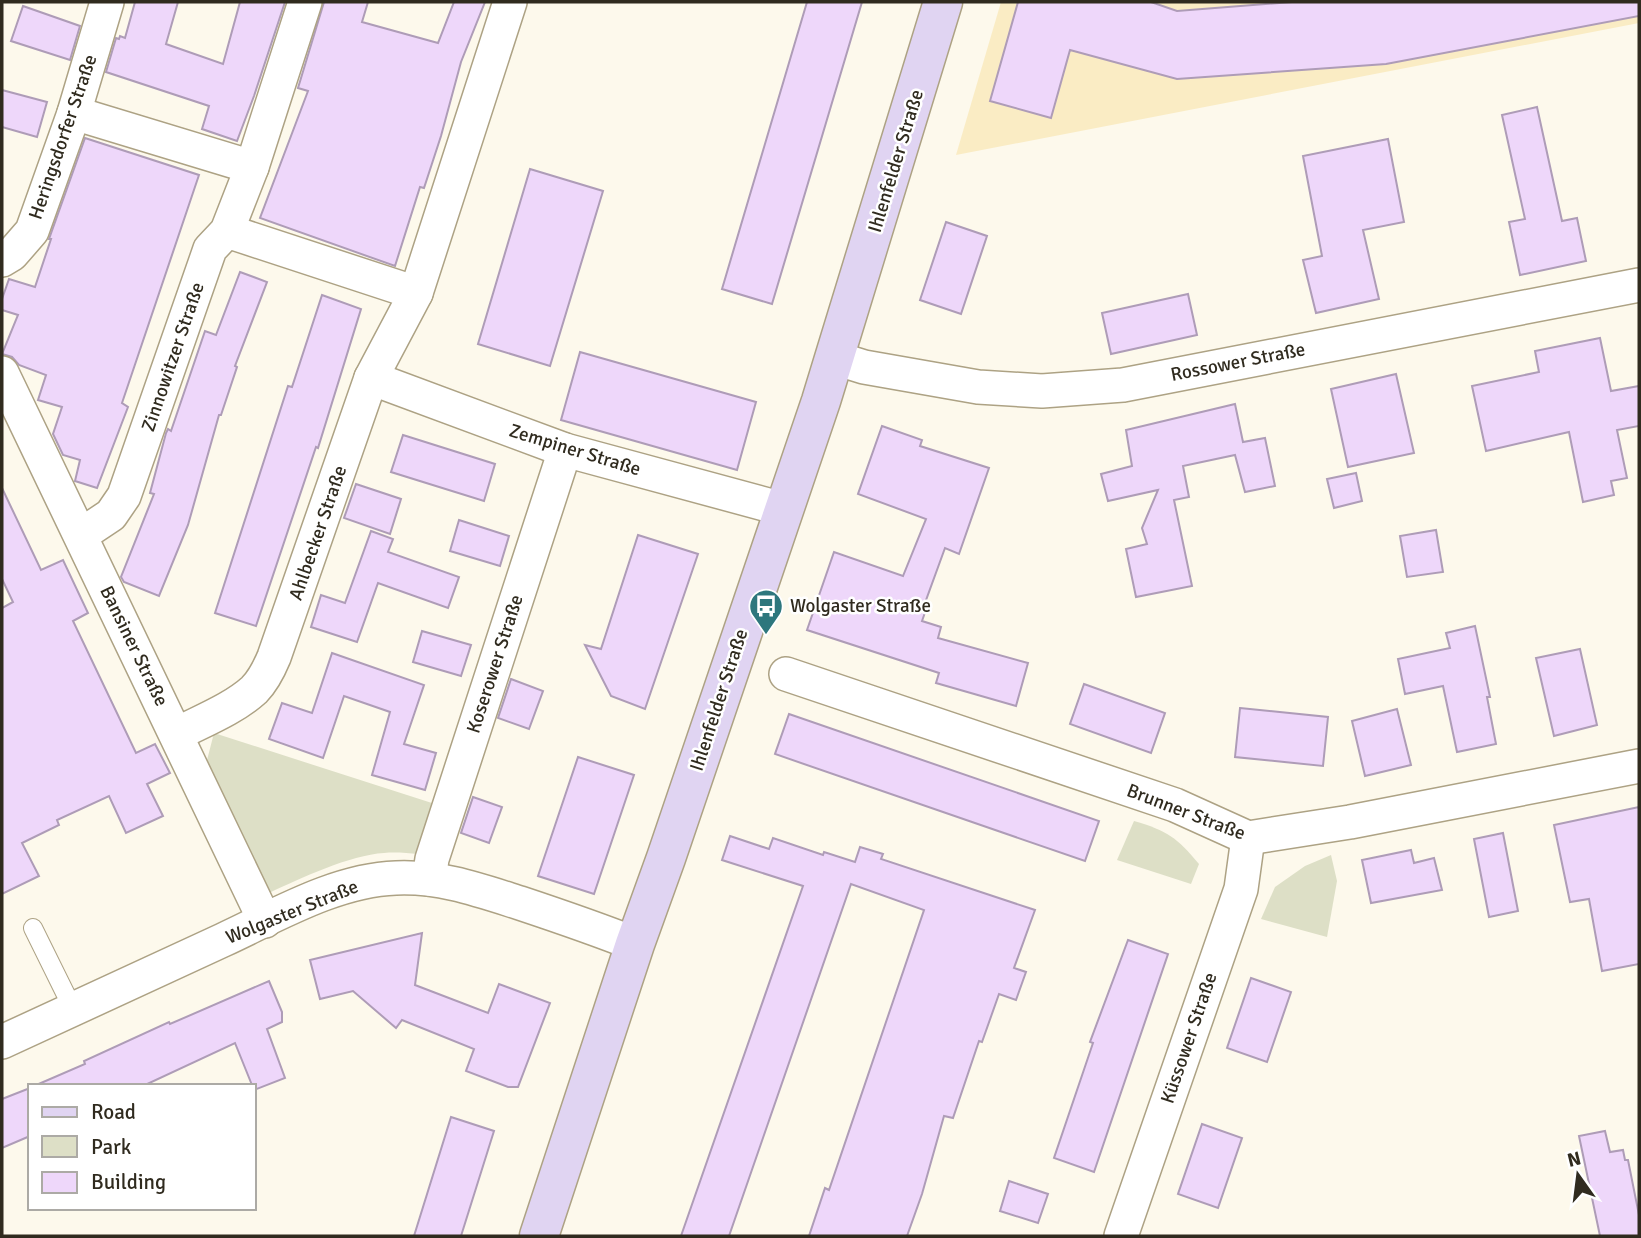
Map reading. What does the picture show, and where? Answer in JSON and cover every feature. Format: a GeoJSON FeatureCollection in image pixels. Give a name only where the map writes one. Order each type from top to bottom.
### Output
{"type":"FeatureCollection","features":[{"type":"Feature","properties":{"kind":"main road","name":"Ihlenfelder Straße"},"geometry":{"type":"LineString","coordinates":[[539,1236],[635,944],[835,358],[943,2]]}},
{"type":"Feature","properties":{"kind":"street","name":"Heringsdorfer Straße"},"geometry":{"type":"LineString","coordinates":[[2,260],[12,254],[32,231],[74,113],[107,2]]}},
{"type":"Feature","properties":{"kind":"street","name":"Zinnowitzer Straße"},"geometry":{"type":"LineString","coordinates":[[81,535],[111,515],[124,496],[210,248],[227,231],[252,167],[306,2]]}},
{"type":"Feature","properties":{"kind":"street","name":"Ahlbecker Straße"},"geometry":{"type":"LineString","coordinates":[[177,734],[234,704],[254,690],[274,657],[372,378],[416,293],[510,2]]}},
{"type":"Feature","properties":{"kind":"street"},"geometry":{"type":"LineString","coordinates":[[74,113],[252,167]]}},
{"type":"Feature","properties":{"kind":"street"},"geometry":{"type":"LineString","coordinates":[[227,231],[416,293]]}},
{"type":"Feature","properties":{"kind":"street","name":"Rossower Straße"},"geometry":{"type":"LineString","coordinates":[[835,358],[864,367],[978,387],[1042,391],[1123,385],[1639,285]]}},
{"type":"Feature","properties":{"kind":"street","name":"Bansiner Straße"},"geometry":{"type":"LineString","coordinates":[[2,373],[265,921]]}},
{"type":"Feature","properties":{"kind":"street","name":"Zempiner Straße"},"geometry":{"type":"LineString","coordinates":[[372,378],[565,450],[783,509]]}},
{"type":"Feature","properties":{"kind":"street","name":"Koserower Straße"},"geometry":{"type":"LineString","coordinates":[[429,879],[432,859],[565,450]]}},
{"type":"Feature","properties":{"kind":"street","name":"Brunner Straße"},"geometry":{"type":"LineString","coordinates":[[786,674],[1175,805],[1248,838],[1350,822],[1639,766]]}},
{"type":"Feature","properties":{"kind":"street","name":"Küssower Straße"},"geometry":{"type":"LineString","coordinates":[[1121,1236],[1241,888],[1248,838]]}},
{"type":"Feature","properties":{"kind":"street","name":"Wolgaster Straße"},"geometry":{"type":"LineString","coordinates":[[2,1042],[330,892],[362,882],[396,878],[429,879],[473,888],[589,925],[635,944]]}},
{"type":"Feature","properties":{"kind":"lane"},"geometry":{"type":"LineString","coordinates":[[33,928],[73,1009]]}},
{"type":"Feature","properties":{"kind":"shaded area"},"geometry":{"type":"Polygon","coordinates":[[[1001,2],[1639,2],[1639,23],[956,155],[1001,2]]]}},
{"type":"Feature","properties":{"kind":"green space"},"geometry":{"type":"Polygon","coordinates":[[[214,733],[435,804],[418,854],[388,853],[356,858],[269,893],[206,764],[214,733]]]}},
{"type":"Feature","properties":{"kind":"green space"},"geometry":{"type":"Polygon","coordinates":[[[1134,821],[1171,836],[1191,855],[1199,864],[1191,884],[1117,860],[1134,821]]]}},
{"type":"Feature","properties":{"kind":"green space"},"geometry":{"type":"Polygon","coordinates":[[[1331,855],[1337,881],[1327,937],[1261,919],[1275,887],[1305,866],[1331,855]]]}},
{"type":"Feature","properties":{"kind":"building"},"geometry":{"type":"Polygon","coordinates":[[[135,2],[178,2],[166,44],[223,64],[240,2],[285,2],[237,141],[202,129],[209,106],[106,72],[116,38],[125,38],[135,2]]]}},
{"type":"Feature","properties":{"kind":"building"},"geometry":{"type":"Polygon","coordinates":[[[324,2],[368,2],[362,22],[438,43],[454,2],[485,2],[461,62],[441,136],[424,188],[420,187],[395,266],[260,218],[308,91],[298,88],[324,2]]]}},
{"type":"Feature","properties":{"kind":"building"},"geometry":{"type":"Polygon","coordinates":[[[807,2],[862,2],[772,304],[722,289],[807,2]]]}},
{"type":"Feature","properties":{"kind":"building"},"geometry":{"type":"Polygon","coordinates":[[[1018,2],[1151,2],[1177,11],[1292,2],[1639,2],[1639,16],[1386,64],[1177,79],[1070,50],[1051,118],[990,101],[1018,2]]]}},
{"type":"Feature","properties":{"kind":"building"},"geometry":{"type":"Polygon","coordinates":[[[23,6],[80,26],[70,60],[11,41],[23,6]]]}},
{"type":"Feature","properties":{"kind":"building"},"geometry":{"type":"Polygon","coordinates":[[[2,90],[47,102],[37,137],[2,127],[2,90]]]}},
{"type":"Feature","properties":{"kind":"building"},"geometry":{"type":"Polygon","coordinates":[[[1537,107],[1562,221],[1577,218],[1586,261],[1520,275],[1509,222],[1525,219],[1502,115],[1537,107]]]}},
{"type":"Feature","properties":{"kind":"building"},"geometry":{"type":"Polygon","coordinates":[[[85,138],[199,175],[122,403],[128,407],[97,488],[75,481],[80,460],[63,455],[53,434],[62,407],[38,400],[46,375],[19,365],[12,357],[2,354],[18,315],[2,310],[2,299],[9,279],[35,287],[85,138]]]}},
{"type":"Feature","properties":{"kind":"building"},"geometry":{"type":"Polygon","coordinates":[[[1388,139],[1404,222],[1363,230],[1379,299],[1316,313],[1303,260],[1322,256],[1303,156],[1388,139]]]}},
{"type":"Feature","properties":{"kind":"building"},"geometry":{"type":"Polygon","coordinates":[[[530,169],[603,191],[550,366],[478,344],[530,169]]]}},
{"type":"Feature","properties":{"kind":"building"},"geometry":{"type":"Polygon","coordinates":[[[946,222],[987,236],[961,314],[920,300],[946,222]]]}},
{"type":"Feature","properties":{"kind":"building"},"geometry":{"type":"Polygon","coordinates":[[[240,272],[267,282],[219,415],[188,525],[159,596],[124,582],[121,577],[154,494],[150,493],[166,433],[168,429],[171,431],[205,331],[216,335],[240,272]]]}},
{"type":"Feature","properties":{"kind":"building"},"geometry":{"type":"Polygon","coordinates":[[[1188,294],[1197,335],[1111,354],[1102,313],[1188,294]]]}},
{"type":"Feature","properties":{"kind":"building"},"geometry":{"type":"Polygon","coordinates":[[[322,295],[361,309],[318,448],[316,447],[256,626],[215,613],[288,386],[292,387],[322,295]]]}},
{"type":"Feature","properties":{"kind":"building"},"geometry":{"type":"Polygon","coordinates":[[[1600,338],[1611,391],[1639,386],[1639,426],[1617,430],[1627,478],[1611,481],[1614,495],[1583,502],[1569,432],[1486,451],[1472,386],[1539,372],[1535,351],[1600,338]]]}},
{"type":"Feature","properties":{"kind":"building"},"geometry":{"type":"Polygon","coordinates":[[[580,352],[756,402],[737,470],[561,420],[580,352]]]}},
{"type":"Feature","properties":{"kind":"building"},"geometry":{"type":"Polygon","coordinates":[[[1396,374],[1414,453],[1348,467],[1331,389],[1396,374]]]}},
{"type":"Feature","properties":{"kind":"building"},"geometry":{"type":"Polygon","coordinates":[[[1235,404],[1243,442],[1265,438],[1275,486],[1245,492],[1235,455],[1183,466],[1189,497],[1174,500],[1192,586],[1136,597],[1126,549],[1147,544],[1142,528],[1158,490],[1108,501],[1101,474],[1132,466],[1126,430],[1235,404]]]}},
{"type":"Feature","properties":{"kind":"building"},"geometry":{"type":"Polygon","coordinates":[[[882,426],[922,440],[920,446],[989,468],[959,554],[945,548],[925,603],[928,604],[922,621],[941,627],[938,638],[1028,663],[1016,706],[936,683],[939,673],[807,630],[834,552],[903,576],[926,519],[858,494],[882,426]]]}},
{"type":"Feature","properties":{"kind":"building"},"geometry":{"type":"Polygon","coordinates":[[[403,435],[495,464],[484,501],[391,472],[403,435]]]}},
{"type":"Feature","properties":{"kind":"building"},"geometry":{"type":"Polygon","coordinates":[[[1356,473],[1362,501],[1334,508],[1327,479],[1356,473]]]}},
{"type":"Feature","properties":{"kind":"building"},"geometry":{"type":"Polygon","coordinates":[[[356,484],[401,499],[390,534],[344,518],[356,484]]]}},
{"type":"Feature","properties":{"kind":"building"},"geometry":{"type":"Polygon","coordinates":[[[2,488],[41,570],[63,560],[88,613],[73,621],[136,753],[155,744],[170,773],[147,784],[163,816],[126,833],[109,796],[57,820],[59,825],[22,843],[39,876],[2,894],[2,608],[13,602],[2,579],[2,488]]]}},
{"type":"Feature","properties":{"kind":"building"},"geometry":{"type":"Polygon","coordinates":[[[459,520],[509,536],[500,566],[450,551],[459,520]]]}},
{"type":"Feature","properties":{"kind":"building"},"geometry":{"type":"Polygon","coordinates":[[[1436,530],[1443,572],[1407,577],[1400,536],[1436,530]]]}},
{"type":"Feature","properties":{"kind":"building"},"geometry":{"type":"Polygon","coordinates":[[[371,531],[393,539],[388,552],[459,577],[448,608],[378,583],[357,642],[311,627],[321,595],[345,603],[371,531]]]}},
{"type":"Feature","properties":{"kind":"building"},"geometry":{"type":"Polygon","coordinates":[[[638,535],[698,554],[645,709],[611,696],[585,645],[601,649],[638,535]]]}},
{"type":"Feature","properties":{"kind":"building"},"geometry":{"type":"Polygon","coordinates":[[[1475,626],[1490,697],[1487,697],[1496,744],[1457,752],[1443,686],[1405,694],[1398,659],[1450,648],[1446,633],[1475,626]]]}},
{"type":"Feature","properties":{"kind":"building"},"geometry":{"type":"Polygon","coordinates":[[[422,631],[471,645],[461,676],[413,662],[422,631]]]}},
{"type":"Feature","properties":{"kind":"building"},"geometry":{"type":"Polygon","coordinates":[[[1580,649],[1597,725],[1554,736],[1536,658],[1580,649]]]}},
{"type":"Feature","properties":{"kind":"building"},"geometry":{"type":"Polygon","coordinates":[[[332,653],[424,685],[404,744],[436,753],[425,790],[372,775],[390,712],[344,696],[323,758],[269,739],[282,703],[312,713],[332,653]]]}},
{"type":"Feature","properties":{"kind":"building"},"geometry":{"type":"Polygon","coordinates":[[[511,679],[543,691],[529,729],[498,718],[511,679]]]}},
{"type":"Feature","properties":{"kind":"building"},"geometry":{"type":"Polygon","coordinates":[[[1084,684],[1165,713],[1151,753],[1070,724],[1084,684]]]}},
{"type":"Feature","properties":{"kind":"building"},"geometry":{"type":"Polygon","coordinates":[[[1240,708],[1328,717],[1323,766],[1235,757],[1240,708]]]}},
{"type":"Feature","properties":{"kind":"building"},"geometry":{"type":"Polygon","coordinates":[[[1397,709],[1411,765],[1365,776],[1352,721],[1397,709]]]}},
{"type":"Feature","properties":{"kind":"building"},"geometry":{"type":"Polygon","coordinates":[[[789,714],[1099,821],[1085,861],[775,754],[789,714]]]}},
{"type":"Feature","properties":{"kind":"building"},"geometry":{"type":"Polygon","coordinates":[[[578,757],[634,775],[594,894],[538,876],[578,757]]]}},
{"type":"Feature","properties":{"kind":"building"},"geometry":{"type":"Polygon","coordinates":[[[473,797],[502,807],[489,843],[461,833],[473,797]]]}},
{"type":"Feature","properties":{"kind":"building"},"geometry":{"type":"Polygon","coordinates":[[[1639,807],[1639,964],[1602,971],[1589,899],[1570,902],[1554,825],[1639,807]]]}},
{"type":"Feature","properties":{"kind":"building"},"geometry":{"type":"Polygon","coordinates":[[[1503,833],[1518,911],[1489,917],[1474,839],[1503,833]]]}},
{"type":"Feature","properties":{"kind":"building"},"geometry":{"type":"Polygon","coordinates":[[[730,836],[769,849],[773,838],[823,855],[824,852],[855,862],[860,847],[883,854],[881,859],[1035,910],[1014,968],[1026,972],[1016,1000],[999,994],[982,1042],[979,1041],[953,1118],[944,1116],[907,1236],[809,1236],[825,1188],[829,1190],[924,910],[851,884],[729,1236],[681,1236],[803,886],[722,860],[730,836]]]}},
{"type":"Feature","properties":{"kind":"building"},"geometry":{"type":"Polygon","coordinates":[[[1411,850],[1414,863],[1434,858],[1442,890],[1371,903],[1362,860],[1411,850]]]}},
{"type":"Feature","properties":{"kind":"building"},"geometry":{"type":"Polygon","coordinates":[[[422,933],[415,985],[488,1013],[499,984],[550,1003],[518,1087],[508,1087],[466,1071],[474,1049],[402,1020],[396,1028],[353,991],[320,999],[310,960],[422,933]]]}},
{"type":"Feature","properties":{"kind":"building"},"geometry":{"type":"Polygon","coordinates":[[[1128,940],[1168,954],[1094,1172],[1054,1158],[1093,1043],[1090,1042],[1128,940]]]}},
{"type":"Feature","properties":{"kind":"building"},"geometry":{"type":"Polygon","coordinates":[[[1251,978],[1291,992],[1267,1062],[1227,1048],[1251,978]]]}},
{"type":"Feature","properties":{"kind":"building"},"geometry":{"type":"Polygon","coordinates":[[[269,981],[282,1012],[282,1022],[267,1029],[285,1078],[256,1089],[256,1084],[252,1084],[235,1043],[147,1084],[39,1084],[169,1022],[170,1024],[269,981]]]}},
{"type":"Feature","properties":{"kind":"building"},"geometry":{"type":"Polygon","coordinates":[[[28,1089],[28,1137],[2,1148],[2,1099],[28,1089]]]}},
{"type":"Feature","properties":{"kind":"building"},"geometry":{"type":"Polygon","coordinates":[[[451,1117],[494,1131],[461,1236],[414,1236],[451,1117]]]}},
{"type":"Feature","properties":{"kind":"building"},"geometry":{"type":"Polygon","coordinates":[[[1202,1124],[1242,1138],[1218,1208],[1178,1194],[1202,1124]]]}},
{"type":"Feature","properties":{"kind":"building"},"geometry":{"type":"Polygon","coordinates":[[[1605,1131],[1610,1152],[1623,1150],[1625,1160],[1628,1160],[1639,1215],[1639,1236],[1600,1236],[1579,1136],[1605,1131]]]}},
{"type":"Feature","properties":{"kind":"building"},"geometry":{"type":"Polygon","coordinates":[[[1009,1181],[1048,1194],[1038,1223],[1000,1211],[1009,1181]]]}},
{"type":"Feature","properties":{"kind":"place","name":"Wolgaster Straße"},"geometry":{"type":"Point","coordinates":[766,636]}}]}
